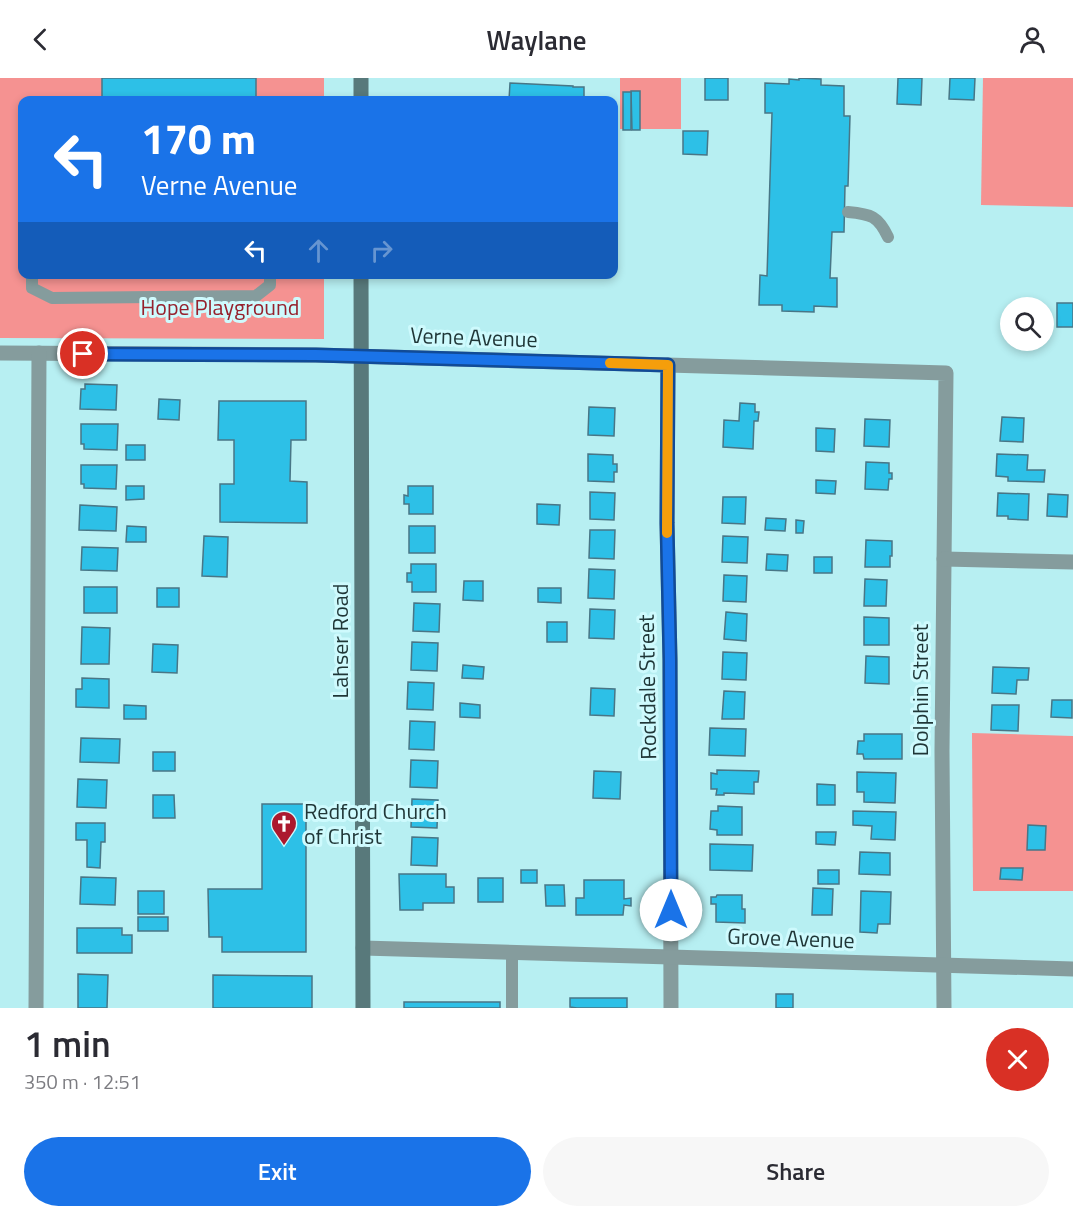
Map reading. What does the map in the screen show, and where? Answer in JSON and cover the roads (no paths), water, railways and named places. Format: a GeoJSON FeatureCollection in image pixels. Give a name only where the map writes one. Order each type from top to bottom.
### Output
{"type":"FeatureCollection","features":[{"type":"Feature","properties":{"kind":"main road"},"geometry":{"type":"LineString","coordinates":[[361,78],[361,96]]}},
{"type":"Feature","properties":{"kind":"main road","name":"Lahser Road"},"geometry":{"type":"LineString","coordinates":[[362,279],[363,1008]]}},
{"type":"Feature","properties":{"kind":"street","name":"Verne Avenue"},"geometry":{"type":"LineString","coordinates":[[0,353],[316,355],[946,373]]}},
{"type":"Feature","properties":{"kind":"street"},"geometry":{"type":"LineString","coordinates":[[36,1008],[39,353]]}},
{"type":"Feature","properties":{"kind":"street","name":"Rockdale Street"},"geometry":{"type":"LineString","coordinates":[[668,365],[671,1008]]}},
{"type":"Feature","properties":{"kind":"street","name":"Dolphin Street"},"geometry":{"type":"LineString","coordinates":[[944,1008],[942,751],[946,373]]}},
{"type":"Feature","properties":{"kind":"street"},"geometry":{"type":"LineString","coordinates":[[944,559],[1073,562]]}},
{"type":"Feature","properties":{"kind":"street","name":"Grove Avenue"},"geometry":{"type":"LineString","coordinates":[[363,948],[1073,969]]}},
{"type":"Feature","properties":{"kind":"lane"},"geometry":{"type":"LineString","coordinates":[[848,212],[874,217],[882,225],[888,237]]}},
{"type":"Feature","properties":{"kind":"lane"},"geometry":{"type":"LineString","coordinates":[[32,279],[32,288],[52,298],[256,296],[270,285],[270,279]]}},
{"type":"Feature","properties":{"kind":"lane"},"geometry":{"type":"LineString","coordinates":[[512,952],[512,1008]]}},
{"type":"Feature","properties":{"kind":"place","name":"Redford Church of Christ"},"geometry":{"type":"Point","coordinates":[284,847]}},
{"type":"Feature","properties":{"kind":"park label","name":"Hope Playground"},"geometry":{"type":"Point","coordinates":[220,307]}}]}
